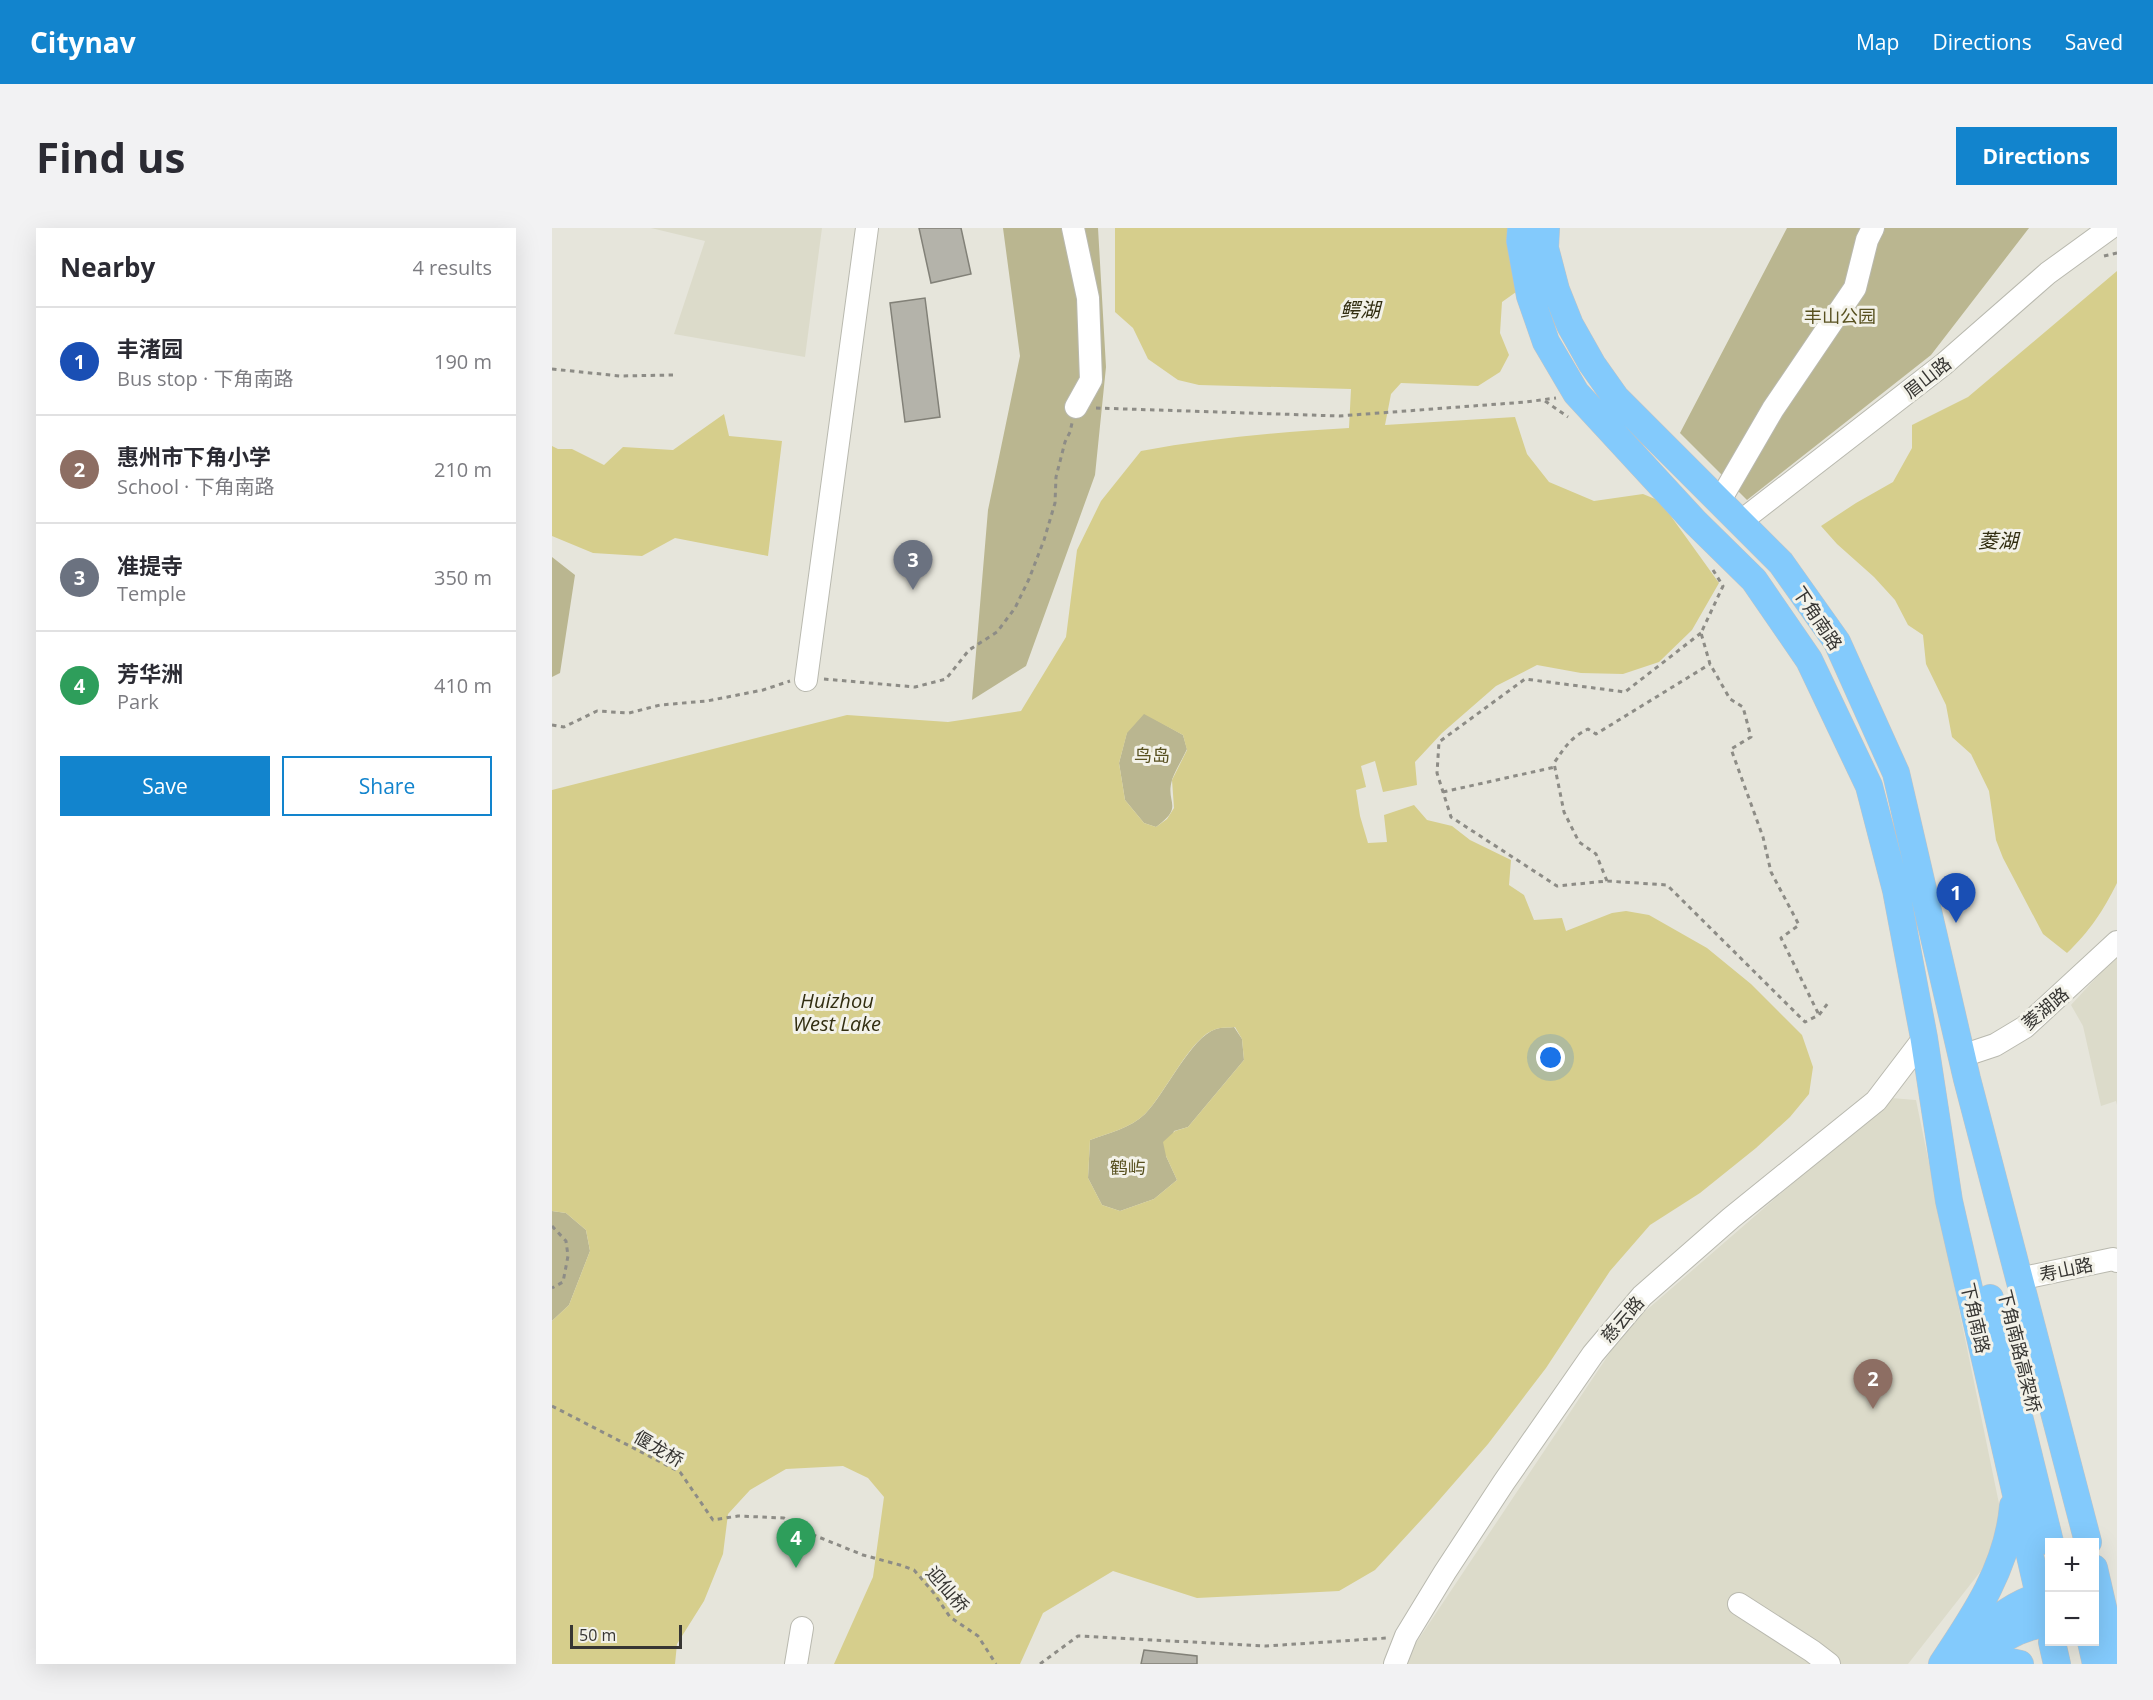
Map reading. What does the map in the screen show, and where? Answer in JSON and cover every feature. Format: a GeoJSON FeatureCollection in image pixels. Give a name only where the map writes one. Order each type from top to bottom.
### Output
{"type":"FeatureCollection","features":[{"type":"Feature","properties":{"kind":"main road","name":"下角南路"},"geometry":{"type":"LineString","coordinates":[[1521,228],[1520,241],[1530,296],[1546,342],[1573,405],[1754,580],[1809,660],[1869,786],[1896,890],[1924,1038],[1949,1201],[2014,1487],[2044,1595]]}},
{"type":"Feature","properties":{"kind":"main road","name":"下角南路"},"geometry":{"type":"LineString","coordinates":[[1546,228],[1545,248],[1556,290],[1570,325],[1592,364],[1616,398],[1781,563],[1837,642],[1896,773],[1965,1067],[2087,1538]]}},
{"type":"Feature","properties":{"kind":"main road","name":"下角南路"},"geometry":{"type":"LineString","coordinates":[[1924,1038],[1965,1163]]}},
{"type":"Feature","properties":{"kind":"main road","name":"下角南路"},"geometry":{"type":"LineString","coordinates":[[1965,1067],[1965,1163]]}},
{"type":"Feature","properties":{"kind":"main road","name":"下角南路高架桥"},"geometry":{"type":"LineString","coordinates":[[1965,1163],[2049,1538]]}},
{"type":"Feature","properties":{"kind":"main road","name":"下角南路高架桥"},"geometry":{"type":"LineString","coordinates":[[1965,1163],[2066,1538]]}},
{"type":"Feature","properties":{"kind":"main road"},"geometry":{"type":"LineString","coordinates":[[1944,1664],[1997,1574],[2010,1532],[2014,1487]]}},
{"type":"Feature","properties":{"kind":"main road"},"geometry":{"type":"LineString","coordinates":[[2100,1588],[2116,1664]]}},
{"type":"Feature","properties":{"kind":"main road"},"geometry":{"type":"LineString","coordinates":[[1944,1664],[2014,1607],[2044,1595]]}},
{"type":"Feature","properties":{"kind":"main road"},"geometry":{"type":"LineString","coordinates":[[1972,1664],[2001,1641],[2028,1628],[2045,1629]]}},
{"type":"Feature","properties":{"kind":"main road","name":"下角南路"},"geometry":{"type":"LineString","coordinates":[[2053,1646],[2057,1664]]}},
{"type":"Feature","properties":{"kind":"main road"},"geometry":{"type":"LineString","coordinates":[[2075,1646],[2079,1664]]}},
{"type":"Feature","properties":{"kind":"main road"},"geometry":{"type":"LineString","coordinates":[[2092,1646],[2096,1664]]}},
{"type":"Feature","properties":{"kind":"main road"},"geometry":{"type":"LineString","coordinates":[[1983,1664],[2006,1660],[2020,1664]]}},
{"type":"Feature","properties":{"kind":"street"},"geometry":{"type":"LineString","coordinates":[[806,680],[867,228]]}},
{"type":"Feature","properties":{"kind":"street"},"geometry":{"type":"LineString","coordinates":[[1073,228],[1088,298],[1091,380],[1076,407]]}},
{"type":"Feature","properties":{"kind":"street"},"geometry":{"type":"LineString","coordinates":[[1719,502],[1773,409],[1855,288],[1867,240],[1873,228]]}},
{"type":"Feature","properties":{"kind":"street","name":"眉山路"},"geometry":{"type":"LineString","coordinates":[[1740,522],[1944,364],[2048,273],[2110,228]]}},
{"type":"Feature","properties":{"kind":"street","name":"菱湖路"},"geometry":{"type":"LineString","coordinates":[[1965,1067],[2025,1027],[2117,942]]}},
{"type":"Feature","properties":{"kind":"street","name":"慈云路"},"geometry":{"type":"LineString","coordinates":[[1395,1664],[1406,1636],[1511,1472],[1593,1354],[1642,1296],[1731,1218],[1876,1101],[1924,1038]]}},
{"type":"Feature","properties":{"kind":"street","name":"寿山路"},"geometry":{"type":"LineString","coordinates":[[2019,1279],[2115,1260]]}},
{"type":"Feature","properties":{"kind":"street"},"geometry":{"type":"LineString","coordinates":[[1739,1604],[1829,1664]]}},
{"type":"Feature","properties":{"kind":"street"},"geometry":{"type":"LineString","coordinates":[[796,1664],[802,1629]]}},
{"type":"Feature","properties":{"kind":"path"},"geometry":{"type":"LineString","coordinates":[[552,369],[620,376],[673,375]]}},
{"type":"Feature","properties":{"kind":"path"},"geometry":{"type":"LineString","coordinates":[[552,725],[564,727],[597,711],[629,713],[660,705],[707,701],[763,690],[792,680],[825,679],[915,687],[946,679],[969,650],[997,632],[1015,608],[1029,579],[1044,540],[1054,503],[1056,477],[1076,407],[1339,416],[1545,400],[1573,405]]}},
{"type":"Feature","properties":{"kind":"path"},"geometry":{"type":"LineString","coordinates":[[1545,400],[1573,405]]}},
{"type":"Feature","properties":{"kind":"path"},"geometry":{"type":"LineString","coordinates":[[1712,568],[1723,586],[1701,633],[1625,692],[1525,679],[1439,742],[1437,773],[1451,817],[1557,886],[1607,881],[1667,885],[1805,1022],[1819,1015],[1828,1003]]}},
{"type":"Feature","properties":{"kind":"path"},"geometry":{"type":"LineString","coordinates":[[1701,633],[1710,664],[1730,699],[1743,707],[1751,737],[1731,749],[1763,837],[1771,873],[1799,925],[1781,938],[1819,1015]]}},
{"type":"Feature","properties":{"kind":"path"},"geometry":{"type":"LineString","coordinates":[[1607,881],[1596,854],[1579,842],[1564,812],[1554,763],[1568,741],[1577,735],[1588,729],[1596,734],[1710,664]]}},
{"type":"Feature","properties":{"kind":"path"},"geometry":{"type":"LineString","coordinates":[[1443,792],[1555,767]]}},
{"type":"Feature","properties":{"kind":"path"},"geometry":{"type":"LineString","coordinates":[[552,1226],[566,1241],[568,1256],[563,1282],[552,1288]]}},
{"type":"Feature","properties":{"kind":"path","name":"偃龙桥"},"geometry":{"type":"LineString","coordinates":[[552,1406],[680,1472],[712,1520],[738,1516]]}},
{"type":"Feature","properties":{"kind":"path","name":"迎仙桥"},"geometry":{"type":"LineString","coordinates":[[738,1516],[784,1518],[811,1534],[863,1555],[914,1570],[950,1617],[978,1636],[996,1664]]}},
{"type":"Feature","properties":{"kind":"path"},"geometry":{"type":"LineString","coordinates":[[1040,1664],[1078,1636],[1266,1646],[1406,1636]]}},
{"type":"Feature","properties":{"kind":"shaded area"},"geometry":{"type":"Polygon","coordinates":[[[651,228],[822,228],[805,357],[674,334],[705,241],[651,228]]]}},
{"type":"Feature","properties":{"kind":"shaded area"},"geometry":{"type":"Polygon","coordinates":[[[2117,955],[2117,1105],[2116,1101],[2101,1106],[2083,1026],[2071,1005],[2117,955]]]}},
{"type":"Feature","properties":{"kind":"shaded area"},"geometry":{"type":"Polygon","coordinates":[[[1891,1098],[1916,1100],[2003,1523],[1984,1567],[1908,1664],[1402,1664],[1627,1327],[1891,1098]]]}},
{"type":"Feature","properties":{"kind":"green space"},"geometry":{"type":"Polygon","coordinates":[[[1003,228],[1098,228],[1106,367],[1095,475],[1026,666],[972,700],[988,510],[1020,356],[1003,228]]]}},
{"type":"Feature","properties":{"kind":"green space","name":"丰山公园"},"geometry":{"type":"Polygon","coordinates":[[[1787,228],[2029,228],[1931,355],[1747,500],[1680,433],[1787,228]]]}},
{"type":"Feature","properties":{"kind":"green space"},"geometry":{"type":"Polygon","coordinates":[[[552,557],[575,575],[560,673],[552,677],[552,557]]]}},
{"type":"Feature","properties":{"kind":"green space","name":"鸟岛"},"geometry":{"type":"Polygon","coordinates":[[[1144,713],[1183,735],[1187,749],[1170,788],[1172,809],[1165,820],[1156,827],[1144,823],[1125,800],[1119,763],[1127,732],[1144,713]]]}},
{"type":"Feature","properties":{"kind":"green space","name":"鹤屿"},"geometry":{"type":"Polygon","coordinates":[[[1234,1027],[1242,1039],[1244,1060],[1188,1127],[1174,1131],[1166,1156],[1177,1180],[1154,1199],[1120,1211],[1102,1205],[1088,1178],[1090,1140],[1119,1130],[1139,1119],[1153,1105],[1197,1043],[1216,1029],[1234,1027]]]}},
{"type":"Feature","properties":{"kind":"green space"},"geometry":{"type":"Polygon","coordinates":[[[552,1211],[566,1213],[586,1230],[590,1251],[569,1305],[552,1321],[552,1211]]]}},
{"type":"Feature","properties":{"kind":"water","name":"Huizhou West Lake"},"geometry":{"type":"Polygon","coordinates":[[[1115,228],[1512,228],[1516,292],[1502,302],[1500,333],[1509,355],[1500,372],[1478,386],[1401,383],[1391,394],[1385,425],[1515,417],[1527,454],[1549,482],[1594,501],[1643,494],[1660,501],[1719,583],[1692,630],[1659,662],[1623,674],[1581,673],[1537,665],[1496,686],[1442,733],[1415,762],[1417,785],[1383,792],[1375,761],[1361,766],[1366,787],[1356,790],[1360,816],[1368,843],[1387,842],[1384,815],[1414,805],[1427,820],[1452,826],[1470,840],[1511,860],[1509,885],[1524,895],[1534,920],[1562,918],[1566,931],[1612,913],[1626,911],[1649,915],[1707,948],[1751,984],[1802,1035],[1813,1067],[1809,1094],[1790,1117],[1756,1148],[1700,1193],[1650,1225],[1610,1271],[1546,1368],[1488,1444],[1375,1570],[1339,1591],[1197,1598],[1113,1571],[1043,1613],[1020,1664],[834,1664],[873,1577],[884,1497],[868,1478],[843,1466],[786,1469],[750,1490],[728,1514],[723,1554],[704,1601],[677,1644],[675,1664],[552,1664],[552,1321],[569,1305],[590,1251],[586,1230],[566,1213],[552,1211],[552,790],[847,715],[948,722],[1021,711],[1066,637],[1077,550],[1101,501],[1141,451],[1245,436],[1349,428],[1351,389],[1199,385],[1178,380],[1148,359],[1133,328],[1115,312],[1115,228]],[[1144,714],[1127,733],[1119,763],[1125,800],[1144,823],[1156,827],[1167,819],[1174,808],[1172,780],[1187,750],[1183,735],[1144,714]],[[1235,1027],[1216,1029],[1197,1042],[1153,1105],[1139,1119],[1119,1130],[1090,1140],[1088,1178],[1102,1205],[1120,1211],[1154,1199],[1177,1180],[1166,1156],[1163,1142],[1175,1131],[1188,1127],[1244,1060],[1242,1039],[1235,1027]]]}},
{"type":"Feature","properties":{"kind":"water","name":"菱湖"},"geometry":{"type":"Polygon","coordinates":[[[2117,271],[2117,883],[2107,903],[2083,937],[2067,953],[2043,934],[2003,858],[1996,840],[1989,791],[1971,754],[1952,737],[1946,705],[1926,664],[1923,635],[1908,625],[1895,600],[1821,526],[1893,482],[1912,448],[1912,425],[1968,397],[2117,271]]]}},
{"type":"Feature","properties":{"kind":"water"},"geometry":{"type":"Polygon","coordinates":[[[724,414],[729,436],[782,441],[768,556],[675,538],[642,556],[593,553],[552,536],[552,446],[558,449],[572,449],[604,465],[623,447],[673,450],[724,414]]]}},
{"type":"Feature","properties":{"kind":"building"},"geometry":{"type":"Polygon","coordinates":[[[919,228],[961,228],[971,274],[931,283],[919,228]]]}},
{"type":"Feature","properties":{"kind":"building"},"geometry":{"type":"Polygon","coordinates":[[[925,298],[940,417],[905,422],[890,303],[925,298]]]}},
{"type":"Feature","properties":{"kind":"building"},"geometry":{"type":"Polygon","coordinates":[[[1144,1650],[1197,1656],[1197,1664],[1141,1664],[1144,1650]]]}},
{"type":"Feature","properties":{"kind":"place","name":"准提寺"},"geometry":{"type":"Point","coordinates":[913,590]}},
{"type":"Feature","properties":{"kind":"place","name":"丰渚园"},"geometry":{"type":"Point","coordinates":[1956,923]}},
{"type":"Feature","properties":{"kind":"place","name":"惠州市下角小学"},"geometry":{"type":"Point","coordinates":[1873,1409]}},
{"type":"Feature","properties":{"kind":"place","name":"芳华洲"},"geometry":{"type":"Point","coordinates":[796,1568]}},
{"type":"Feature","properties":{"kind":"water label","name":"鳄湖"},"geometry":{"type":"Point","coordinates":[1360,309]}}]}
